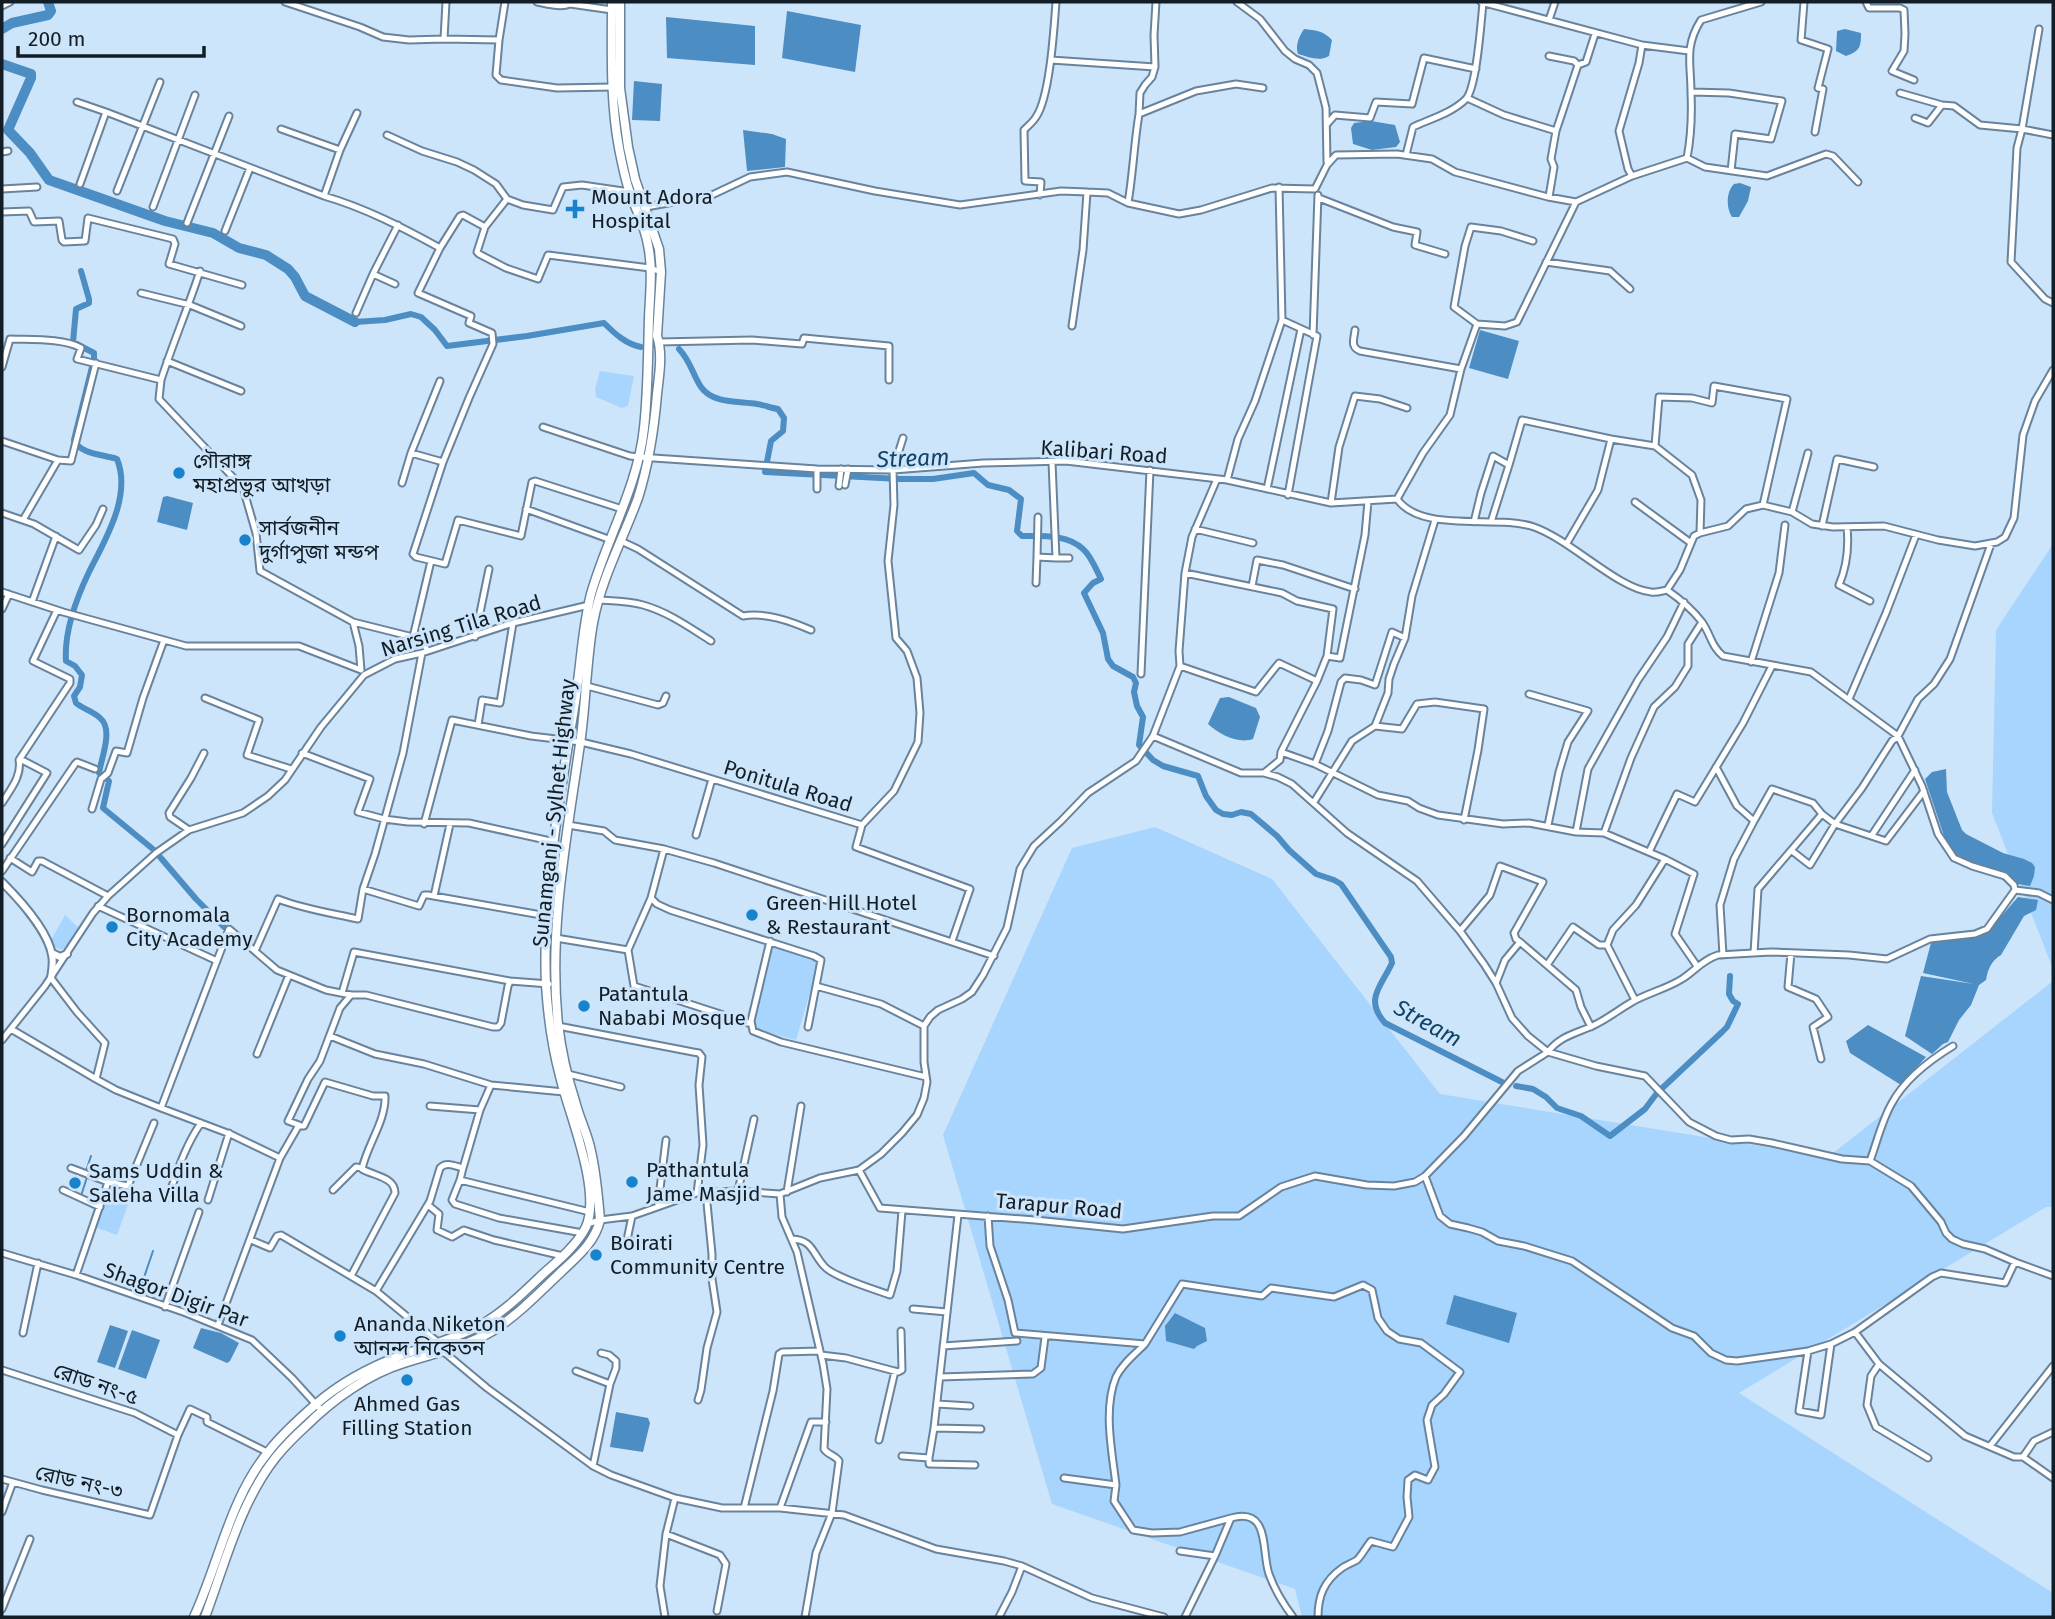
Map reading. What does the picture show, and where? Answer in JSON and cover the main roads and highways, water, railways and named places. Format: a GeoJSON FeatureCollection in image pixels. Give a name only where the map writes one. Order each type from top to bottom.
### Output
{"type":"FeatureCollection","features":[{"type":"Feature","properties":{"kind":"main road","name":"Sunamganj - Sylhet Highway"},"geometry":{"type":"LineString","coordinates":[[194,1617],[230,1524],[250,1479],[267,1452],[316,1404],[363,1372],[439,1343],[492,1318],[516,1300],[563,1256],[583,1233],[587,1224],[590,1193],[551,984],[561,877],[581,742],[593,620],[638,497],[650,456],[659,378],[657,336],[662,272],[659,249],[635,179],[625,124],[620,88],[620,2]]}},
{"type":"Feature","properties":{"kind":"main road","name":"Sunamganj - Sylhet Highway"},"geometry":{"type":"LineString","coordinates":[[205,1617],[242,1518],[258,1485],[276,1457],[307,1424],[340,1396],[382,1372],[402,1363],[444,1352],[494,1330],[530,1301],[582,1252],[594,1236],[600,1220],[590,1144],[564,1092],[550,1032],[551,984],[547,916],[568,741],[589,605],[600,564],[631,488],[644,431],[649,342],[649,247],[629,192],[619,147],[613,87],[612,6]]}},
{"type":"Feature","properties":{"kind":"main road"},"geometry":{"type":"LineString","coordinates":[[551,875],[561,877]]}},
{"type":"Feature","properties":{"kind":"waterway"},"geometry":{"type":"LineString","coordinates":[[2,29],[12,23],[48,15],[51,11],[48,2]]}},
{"type":"Feature","properties":{"kind":"waterway"},"geometry":{"type":"LineString","coordinates":[[2,64],[31,74],[8,130],[30,153],[49,180],[165,221],[213,233],[239,248],[266,255],[288,269],[305,296],[355,322]]}},
{"type":"Feature","properties":{"kind":"waterway"},"geometry":{"type":"LineString","coordinates":[[81,271],[89,303],[76,309],[73,342],[94,353],[94,359],[74,440],[82,449],[117,459],[121,488],[115,517],[84,582],[72,615],[66,661],[75,666],[82,675],[80,687],[74,696],[76,703],[100,718],[106,729],[99,773],[109,781],[103,808],[154,850]]}},
{"type":"Feature","properties":{"kind":"waterway"},"geometry":{"type":"LineString","coordinates":[[355,322],[385,320],[411,314],[421,317],[447,346],[604,323],[626,341],[641,347]]}},
{"type":"Feature","properties":{"kind":"waterway","name":"Stream"},"geometry":{"type":"LineString","coordinates":[[679,349],[701,387],[712,396],[726,401],[778,409],[784,418],[783,431],[771,441],[765,472],[900,479],[933,479],[974,473],[988,485],[1009,490],[1021,499],[1017,531],[1022,536],[1062,538],[1083,549],[1101,579],[1084,593],[1103,633],[1108,659],[1113,666],[1133,677],[1136,683],[1134,692],[1143,717],[1139,745],[1163,766],[1198,776],[1206,796],[1216,810],[1223,814],[1251,814],[1316,874],[1341,884],[1391,957],[1392,963],[1379,986],[1375,1000],[1379,1015],[1385,1023],[1502,1082]]}},
{"type":"Feature","properties":{"kind":"waterway"},"geometry":{"type":"LineString","coordinates":[[160,857],[224,927]]}},
{"type":"Feature","properties":{"kind":"waterway"},"geometry":{"type":"LineString","coordinates":[[1516,1086],[1533,1089],[1557,1108],[1581,1116],[1610,1136],[1645,1109],[1657,1093],[1727,1027],[1738,1004],[1729,994],[1730,976]]}},
{"type":"Feature","properties":{"kind":"waterway"},"geometry":{"type":"LineString","coordinates":[[86,1171],[91,1156]]}},
{"type":"Feature","properties":{"kind":"waterway"},"geometry":{"type":"LineString","coordinates":[[115,1181],[119,1165]]}},
{"type":"Feature","properties":{"kind":"waterway"},"geometry":{"type":"LineString","coordinates":[[81,1196],[87,1177]]}},
{"type":"Feature","properties":{"kind":"waterway"},"geometry":{"type":"LineString","coordinates":[[131,1189],[147,1195]]}},
{"type":"Feature","properties":{"kind":"waterway"},"geometry":{"type":"LineString","coordinates":[[138,1295],[153,1251]]}},
{"type":"Feature","properties":{"kind":"place","name":"Mount Adora Hospital"},"geometry":{"type":"Point","coordinates":[575,209]}},
{"type":"Feature","properties":{"kind":"place","name":"গৌরাঙ্গ মহাপ্রভুর আখড়া"},"geometry":{"type":"Point","coordinates":[179,473]}},
{"type":"Feature","properties":{"kind":"place","name":"সার্বজনীন দুর্গাপুজা মন্ডপ"},"geometry":{"type":"Point","coordinates":[245,540]}},
{"type":"Feature","properties":{"kind":"place","name":"Green Hill Hotel & Restaurant"},"geometry":{"type":"Point","coordinates":[752,915]}},
{"type":"Feature","properties":{"kind":"place","name":"Bornomala City Academy"},"geometry":{"type":"Point","coordinates":[112,927]}},
{"type":"Feature","properties":{"kind":"place","name":"Patantula Nababi Mosque"},"geometry":{"type":"Point","coordinates":[584,1006]}},
{"type":"Feature","properties":{"kind":"place","name":"Pathantula Jame Masjid"},"geometry":{"type":"Point","coordinates":[632,1182]}},
{"type":"Feature","properties":{"kind":"place","name":"Sams Uddin & Saleha Villa"},"geometry":{"type":"Point","coordinates":[75,1183]}},
{"type":"Feature","properties":{"kind":"place","name":"Boirati Community Centre"},"geometry":{"type":"Point","coordinates":[596,1255]}},
{"type":"Feature","properties":{"kind":"place","name":"Ananda Niketon আনন্দ নিকেতন"},"geometry":{"type":"Point","coordinates":[340,1336]}},
{"type":"Feature","properties":{"kind":"place","name":"Ahmed Gas Filling Station"},"geometry":{"type":"Point","coordinates":[407,1380]}}]}
